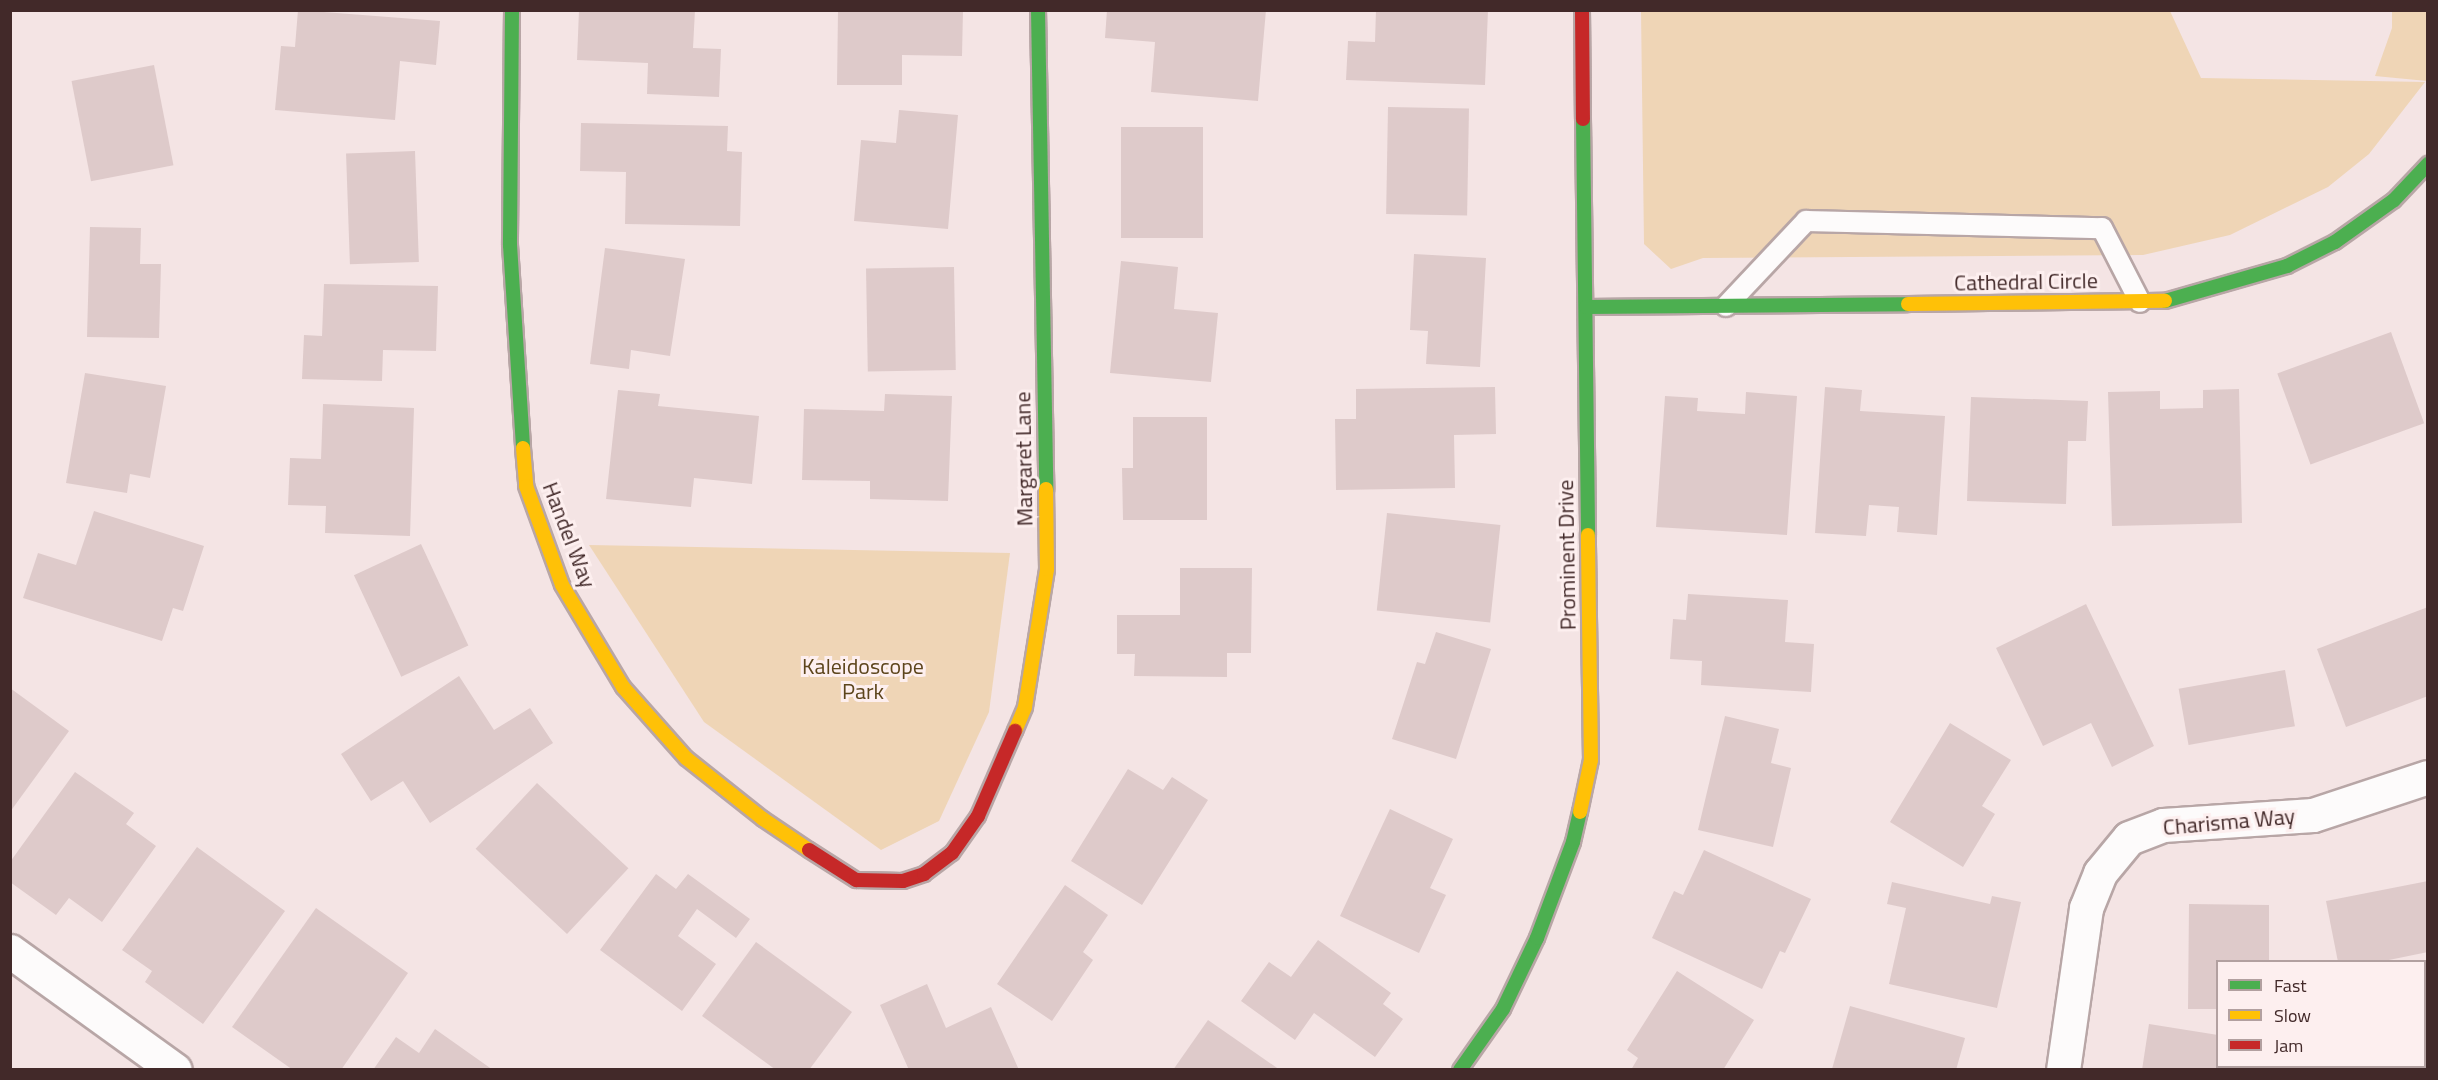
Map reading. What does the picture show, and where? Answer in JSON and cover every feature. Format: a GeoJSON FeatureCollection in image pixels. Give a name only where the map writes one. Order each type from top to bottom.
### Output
{"type":"FeatureCollection","features":[{"type":"Feature","properties":{"kind":"street","name":"Handel Way"},"geometry":{"type":"LineString","coordinates":[[512,10],[510,245],[526,486],[562,585],[623,687],[686,758],[755,812],[856,880],[903,881],[924,874]]}},
{"type":"Feature","properties":{"kind":"street","name":"Margaret Lane"},"geometry":{"type":"LineString","coordinates":[[924,874],[952,853],[978,816],[1024,707],[1047,569],[1038,10]]}},
{"type":"Feature","properties":{"kind":"street","name":"Prominent Drive"},"geometry":{"type":"LineString","coordinates":[[1461,1070],[1503,1009],[1537,938],[1573,842],[1591,760],[1582,10]]}},
{"type":"Feature","properties":{"kind":"street","name":"Cathedral Circle"},"geometry":{"type":"LineString","coordinates":[[1586,307],[2163,302],[2287,266],[2335,242],[2386,206],[2427,164]]}},
{"type":"Feature","properties":{"kind":"street","name":"Charisma Way"},"geometry":{"type":"LineString","coordinates":[[2063,1070],[2086,908],[2100,873],[2129,838],[2163,825],[2313,815],[2427,777]]}},
{"type":"Feature","properties":{"kind":"street"},"geometry":{"type":"LineString","coordinates":[[10,951],[175,1070]]}},
{"type":"Feature","properties":{"kind":"lane"},"geometry":{"type":"LineString","coordinates":[[1726,306],[1806,222],[2102,228],[2140,302]]}},
{"type":"Feature","properties":{"kind":"green space"},"geometry":{"type":"Polygon","coordinates":[[[1641,11],[2170,11],[2201,78],[2425,82],[2369,154],[2328,187],[2230,235],[2143,255],[1703,258],[1671,269],[1644,244],[1641,11]]]}},
{"type":"Feature","properties":{"kind":"green space"},"geometry":{"type":"Polygon","coordinates":[[[2392,11],[2427,11],[2427,81],[2375,76],[2392,28],[2392,11]]]}},
{"type":"Feature","properties":{"kind":"green space","name":"Kaleidoscope Park"},"geometry":{"type":"Polygon","coordinates":[[[589,545],[1010,553],[989,712],[939,821],[881,850],[704,722],[589,545]]]}},
{"type":"Feature","properties":{"kind":"building"},"geometry":{"type":"Polygon","coordinates":[[[298,10],[440,21],[436,65],[400,61],[395,120],[275,110],[281,46],[295,47],[298,10]]]}},
{"type":"Feature","properties":{"kind":"building"},"geometry":{"type":"Polygon","coordinates":[[[579,10],[695,10],[693,48],[721,49],[719,97],[647,94],[648,63],[577,60],[579,10]]]}},
{"type":"Feature","properties":{"kind":"building"},"geometry":{"type":"Polygon","coordinates":[[[838,10],[963,10],[962,56],[902,55],[902,85],[837,85],[838,10]]]}},
{"type":"Feature","properties":{"kind":"building"},"geometry":{"type":"Polygon","coordinates":[[[1107,10],[1266,10],[1258,101],[1151,92],[1155,42],[1105,38],[1107,10]]]}},
{"type":"Feature","properties":{"kind":"building"},"geometry":{"type":"Polygon","coordinates":[[[1376,10],[1488,10],[1485,85],[1346,80],[1348,41],[1375,42],[1376,10]]]}},
{"type":"Feature","properties":{"kind":"building"},"geometry":{"type":"Polygon","coordinates":[[[154,65],[173,165],[91,181],[72,81],[154,65]]]}},
{"type":"Feature","properties":{"kind":"building"},"geometry":{"type":"Polygon","coordinates":[[[1388,107],[1469,108],[1467,215],[1386,214],[1388,107]]]}},
{"type":"Feature","properties":{"kind":"building"},"geometry":{"type":"Polygon","coordinates":[[[899,110],[958,115],[948,229],[854,221],[861,140],[896,143],[899,110]]]}},
{"type":"Feature","properties":{"kind":"building"},"geometry":{"type":"Polygon","coordinates":[[[581,123],[728,126],[727,151],[742,152],[740,226],[625,224],[626,172],[580,171],[581,123]]]}},
{"type":"Feature","properties":{"kind":"building"},"geometry":{"type":"Polygon","coordinates":[[[1121,127],[1203,127],[1203,238],[1121,238],[1121,127]]]}},
{"type":"Feature","properties":{"kind":"building"},"geometry":{"type":"Polygon","coordinates":[[[415,151],[419,262],[350,264],[346,153],[415,151]]]}},
{"type":"Feature","properties":{"kind":"building"},"geometry":{"type":"Polygon","coordinates":[[[90,227],[141,228],[140,264],[161,264],[159,338],[87,337],[90,227]]]}},
{"type":"Feature","properties":{"kind":"building"},"geometry":{"type":"Polygon","coordinates":[[[605,248],[685,259],[670,356],[631,350],[629,369],[590,364],[605,248]]]}},
{"type":"Feature","properties":{"kind":"building"},"geometry":{"type":"Polygon","coordinates":[[[1414,254],[1486,258],[1480,367],[1426,364],[1428,331],[1410,330],[1414,254]]]}},
{"type":"Feature","properties":{"kind":"building"},"geometry":{"type":"Polygon","coordinates":[[[1121,261],[1178,267],[1174,309],[1218,313],[1211,382],[1110,373],[1121,261]]]}},
{"type":"Feature","properties":{"kind":"building"},"geometry":{"type":"Polygon","coordinates":[[[954,267],[956,370],[868,372],[866,269],[954,267]]]}},
{"type":"Feature","properties":{"kind":"building"},"geometry":{"type":"Polygon","coordinates":[[[324,284],[438,286],[436,351],[383,350],[382,381],[302,379],[304,335],[322,336],[324,284]]]}},
{"type":"Feature","properties":{"kind":"building"},"geometry":{"type":"Polygon","coordinates":[[[2391,332],[2424,423],[2310,465],[2277,373],[2391,332]]]}},
{"type":"Feature","properties":{"kind":"building"},"geometry":{"type":"Polygon","coordinates":[[[85,373],[166,386],[150,478],[130,474],[127,493],[66,483],[85,373]]]}},
{"type":"Feature","properties":{"kind":"building"},"geometry":{"type":"Polygon","coordinates":[[[1495,387],[1496,434],[1454,435],[1455,488],[1336,490],[1335,419],[1356,419],[1356,389],[1495,387]]]}},
{"type":"Feature","properties":{"kind":"building"},"geometry":{"type":"Polygon","coordinates":[[[1825,387],[1862,390],[1860,411],[1945,416],[1937,535],[1897,532],[1899,507],[1869,505],[1866,536],[1815,533],[1825,387]]]}},
{"type":"Feature","properties":{"kind":"building"},"geometry":{"type":"Polygon","coordinates":[[[2239,389],[2242,523],[2112,526],[2108,392],[2160,391],[2160,409],[2203,408],[2203,390],[2239,389]]]}},
{"type":"Feature","properties":{"kind":"building"},"geometry":{"type":"Polygon","coordinates":[[[618,390],[660,394],[658,406],[759,416],[752,484],[694,478],[691,507],[606,499],[618,390]]]}},
{"type":"Feature","properties":{"kind":"building"},"geometry":{"type":"Polygon","coordinates":[[[1746,392],[1797,396],[1787,535],[1656,527],[1665,396],[1698,398],[1697,411],[1745,414],[1746,392]]]}},
{"type":"Feature","properties":{"kind":"building"},"geometry":{"type":"Polygon","coordinates":[[[885,394],[952,396],[948,501],[870,499],[870,481],[802,480],[804,409],[884,411],[885,394]]]}},
{"type":"Feature","properties":{"kind":"building"},"geometry":{"type":"Polygon","coordinates":[[[1971,397],[2088,401],[2086,441],[2068,441],[2066,504],[1967,501],[1971,397]]]}},
{"type":"Feature","properties":{"kind":"building"},"geometry":{"type":"Polygon","coordinates":[[[323,404],[414,408],[410,536],[325,533],[326,506],[288,505],[290,458],[321,459],[323,404]]]}},
{"type":"Feature","properties":{"kind":"building"},"geometry":{"type":"Polygon","coordinates":[[[1133,417],[1207,417],[1207,520],[1123,520],[1122,468],[1133,468],[1133,417]]]}},
{"type":"Feature","properties":{"kind":"building"},"geometry":{"type":"Polygon","coordinates":[[[94,511],[204,546],[183,611],[173,608],[162,641],[23,598],[38,553],[76,565],[94,511]]]}},
{"type":"Feature","properties":{"kind":"building"},"geometry":{"type":"Polygon","coordinates":[[[1387,513],[1500,525],[1490,622],[1377,610],[1387,513]]]}},
{"type":"Feature","properties":{"kind":"building"},"geometry":{"type":"Polygon","coordinates":[[[421,544],[468,646],[401,677],[354,575],[421,544]]]}},
{"type":"Feature","properties":{"kind":"building"},"geometry":{"type":"Polygon","coordinates":[[[1180,568],[1252,568],[1251,653],[1227,653],[1227,677],[1134,676],[1135,654],[1117,654],[1117,615],[1180,615],[1180,568]]]}},
{"type":"Feature","properties":{"kind":"building"},"geometry":{"type":"Polygon","coordinates":[[[1688,594],[1788,600],[1785,642],[1814,644],[1811,692],[1701,685],[1702,661],[1670,659],[1673,619],[1686,620],[1688,594]]]}},
{"type":"Feature","properties":{"kind":"building"},"geometry":{"type":"Polygon","coordinates":[[[2086,604],[2154,746],[2112,767],[2091,723],[2043,746],[1996,648],[2086,604]]]}},
{"type":"Feature","properties":{"kind":"building"},"geometry":{"type":"Polygon","coordinates":[[[2428,607],[2428,696],[2346,727],[2317,649],[2428,607]]]}},
{"type":"Feature","properties":{"kind":"building"},"geometry":{"type":"Polygon","coordinates":[[[1436,632],[1491,649],[1456,759],[1392,739],[1417,662],[1425,664],[1436,632]]]}},
{"type":"Feature","properties":{"kind":"building"},"geometry":{"type":"Polygon","coordinates":[[[2285,670],[2295,726],[2189,745],[2179,689],[2285,670]]]}},
{"type":"Feature","properties":{"kind":"building"},"geometry":{"type":"Polygon","coordinates":[[[459,676],[494,730],[530,708],[553,743],[430,823],[403,781],[371,801],[341,754],[459,676]]]}},
{"type":"Feature","properties":{"kind":"building"},"geometry":{"type":"Polygon","coordinates":[[[10,688],[69,731],[10,812],[10,688]]]}},
{"type":"Feature","properties":{"kind":"building"},"geometry":{"type":"Polygon","coordinates":[[[1725,716],[1779,729],[1771,763],[1791,768],[1773,847],[1698,830],[1725,716]]]}},
{"type":"Feature","properties":{"kind":"building"},"geometry":{"type":"Polygon","coordinates":[[[1950,723],[2011,760],[1982,806],[1995,814],[1963,867],[1890,822],[1950,723]]]}},
{"type":"Feature","properties":{"kind":"building"},"geometry":{"type":"Polygon","coordinates":[[[1128,769],[1163,790],[1172,777],[1208,800],[1142,905],[1071,861],[1128,769]]]}},
{"type":"Feature","properties":{"kind":"building"},"geometry":{"type":"Polygon","coordinates":[[[75,772],[134,813],[126,824],[156,846],[102,922],[69,898],[56,915],[10,882],[10,862],[75,772]]]}},
{"type":"Feature","properties":{"kind":"building"},"geometry":{"type":"Polygon","coordinates":[[[537,783],[628,868],[567,934],[476,849],[537,783]]]}},
{"type":"Feature","properties":{"kind":"building"},"geometry":{"type":"Polygon","coordinates":[[[1390,809],[1453,839],[1430,888],[1446,895],[1419,953],[1340,916],[1390,809]]]}},
{"type":"Feature","properties":{"kind":"building"},"geometry":{"type":"Polygon","coordinates":[[[197,847],[285,911],[203,1024],[145,982],[152,971],[122,950],[197,847]]]}},
{"type":"Feature","properties":{"kind":"building"},"geometry":{"type":"Polygon","coordinates":[[[1704,850],[1811,899],[1785,953],[1780,951],[1762,989],[1652,938],[1674,891],[1683,895],[1704,850]]]}},
{"type":"Feature","properties":{"kind":"building"},"geometry":{"type":"Polygon","coordinates":[[[656,874],[676,889],[688,874],[750,919],[736,938],[697,909],[678,936],[716,964],[682,1011],[600,950],[656,874]]]}},
{"type":"Feature","properties":{"kind":"building"},"geometry":{"type":"Polygon","coordinates":[[[2428,881],[2428,952],[2389,960],[2338,960],[2326,901],[2428,881]]]}},
{"type":"Feature","properties":{"kind":"building"},"geometry":{"type":"Polygon","coordinates":[[[1892,882],[1990,904],[1992,896],[2021,902],[1997,1008],[1889,984],[1906,908],[1887,904],[1892,882]]]}},
{"type":"Feature","properties":{"kind":"building"},"geometry":{"type":"Polygon","coordinates":[[[1065,885],[1108,915],[1083,952],[1093,960],[1052,1021],[997,984],[1065,885]]]}},
{"type":"Feature","properties":{"kind":"building"},"geometry":{"type":"Polygon","coordinates":[[[2189,904],[2269,905],[2269,960],[2216,960],[2216,1009],[2188,1009],[2189,904]]]}},
{"type":"Feature","properties":{"kind":"building"},"geometry":{"type":"Polygon","coordinates":[[[316,908],[408,973],[341,1070],[293,1070],[232,1027],[316,908]]]}},
{"type":"Feature","properties":{"kind":"building"},"geometry":{"type":"Polygon","coordinates":[[[1318,940],[1391,993],[1383,1004],[1403,1019],[1375,1057],[1314,1013],[1295,1040],[1241,1001],[1269,962],[1291,977],[1318,940]]]}},
{"type":"Feature","properties":{"kind":"building"},"geometry":{"type":"Polygon","coordinates":[[[756,942],[852,1012],[809,1070],[776,1070],[702,1016],[756,942]]]}},
{"type":"Feature","properties":{"kind":"building"},"geometry":{"type":"Polygon","coordinates":[[[1677,971],[1754,1020],[1723,1070],[1631,1070],[1638,1058],[1627,1050],[1677,971]]]}},
{"type":"Feature","properties":{"kind":"building"},"geometry":{"type":"Polygon","coordinates":[[[927,984],[946,1028],[991,1007],[1019,1070],[909,1070],[880,1005],[927,984]]]}},
{"type":"Feature","properties":{"kind":"building"},"geometry":{"type":"Polygon","coordinates":[[[1850,1006],[1965,1038],[1956,1070],[1832,1069],[1850,1006]]]}},
{"type":"Feature","properties":{"kind":"building"},"geometry":{"type":"Polygon","coordinates":[[[1208,1020],[1280,1070],[1173,1070],[1208,1020]]]}},
{"type":"Feature","properties":{"kind":"building"},"geometry":{"type":"Polygon","coordinates":[[[2149,1024],[2216,1035],[2216,1068],[2290,1068],[2290,1070],[2142,1070],[2149,1024]]]}},
{"type":"Feature","properties":{"kind":"building"},"geometry":{"type":"Polygon","coordinates":[[[435,1029],[493,1070],[373,1070],[396,1037],[419,1053],[435,1029]]]}},
{"type":"Feature","properties":{"kind":"building"},"geometry":{"type":"Polygon","coordinates":[[[2426,1044],[2428,1044],[2428,1070],[2386,1070],[2386,1068],[2426,1068],[2426,1044]]]}},
{"type":"Feature","properties":{"kind":"traffic: fast"},"geometry":{"type":"LineString","coordinates":[[512,10],[510,245],[523,448]]}},
{"type":"Feature","properties":{"kind":"traffic: fast"},"geometry":{"type":"LineString","coordinates":[[1038,10],[1046,489]]}},
{"type":"Feature","properties":{"kind":"traffic: fast"},"geometry":{"type":"LineString","coordinates":[[1583,119],[1588,535]]}},
{"type":"Feature","properties":{"kind":"traffic: fast"},"geometry":{"type":"LineString","coordinates":[[2165,301],[2287,266],[2335,242],[2394,200],[2428,164]]}},
{"type":"Feature","properties":{"kind":"traffic: fast"},"geometry":{"type":"LineString","coordinates":[[1586,307],[1908,304]]}},
{"type":"Feature","properties":{"kind":"traffic: fast"},"geometry":{"type":"LineString","coordinates":[[1460,1070],[1503,1009],[1537,938],[1573,842],[1580,812]]}},
{"type":"Feature","properties":{"kind":"traffic: slow"},"geometry":{"type":"LineString","coordinates":[[1908,304],[2165,301]]}},
{"type":"Feature","properties":{"kind":"traffic: slow"},"geometry":{"type":"LineString","coordinates":[[523,448],[526,486],[562,585],[623,687],[686,758],[763,819],[809,850]]}},
{"type":"Feature","properties":{"kind":"traffic: slow"},"geometry":{"type":"LineString","coordinates":[[1015,731],[1025,707],[1047,569],[1046,489]]}},
{"type":"Feature","properties":{"kind":"traffic: slow"},"geometry":{"type":"LineString","coordinates":[[1580,812],[1591,760],[1588,535]]}},
{"type":"Feature","properties":{"kind":"traffic: jam"},"geometry":{"type":"LineString","coordinates":[[1582,10],[1583,119]]}},
{"type":"Feature","properties":{"kind":"traffic: jam"},"geometry":{"type":"LineString","coordinates":[[809,850],[856,880],[903,881],[924,874],[952,853],[978,816],[1015,731]]}}]}
